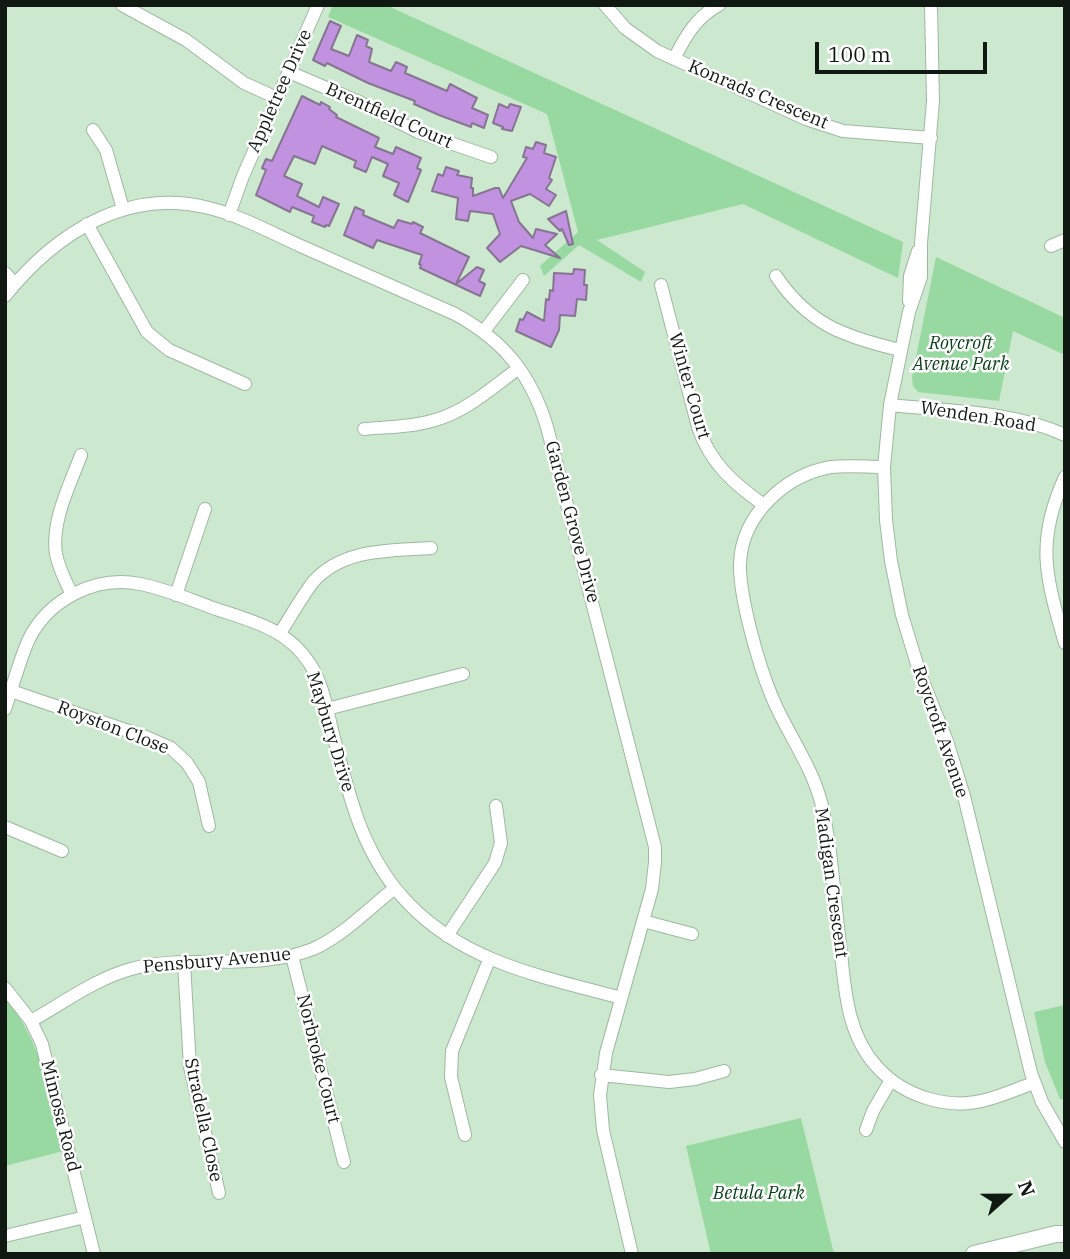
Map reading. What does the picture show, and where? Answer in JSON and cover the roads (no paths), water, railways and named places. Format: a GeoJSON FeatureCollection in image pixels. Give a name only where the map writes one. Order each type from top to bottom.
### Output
{"type":"FeatureCollection","features":[{"type":"Feature","properties":{"kind":"street"},"geometry":{"type":"LineString","coordinates":[[122,5],[186,40],[244,83],[276,98]]}},
{"type":"Feature","properties":{"kind":"street","name":"Appletree Drive"},"geometry":{"type":"LineString","coordinates":[[225,213],[318,5]]}},
{"type":"Feature","properties":{"kind":"street","name":"Konrads Crescent"},"geometry":{"type":"LineString","coordinates":[[604,5],[625,28],[674,59],[806,119],[867,134],[931,138]]}},
{"type":"Feature","properties":{"kind":"street"},"geometry":{"type":"LineString","coordinates":[[674,59],[690,30],[719,5]]}},
{"type":"Feature","properties":{"kind":"street","name":"Roycroft Avenue"},"geometry":{"type":"LineString","coordinates":[[931,5],[931,138],[921,243],[921,277],[900,349],[890,405],[884,467],[887,533],[901,615],[964,796],[1034,1083],[1060,1121],[1065,1142]]}},
{"type":"Feature","properties":{"kind":"street","name":"Brentfield Court"},"geometry":{"type":"LineString","coordinates":[[289,72],[359,102],[418,132],[491,157]]}},
{"type":"Feature","properties":{"kind":"street"},"geometry":{"type":"LineString","coordinates":[[93,130],[106,150],[123,209]]}},
{"type":"Feature","properties":{"kind":"street","name":"Garden Grove Drive"},"geometry":{"type":"LineString","coordinates":[[5,296],[53,247],[87,224],[123,209],[171,202],[225,213],[432,303],[484,331],[519,368],[536,395],[547,427],[655,847],[654,876],[601,1075],[600,1115],[632,1254]]}},
{"type":"Feature","properties":{"kind":"street"},"geometry":{"type":"LineString","coordinates":[[87,224],[146,332],[169,350],[245,384]]}},
{"type":"Feature","properties":{"kind":"street"},"geometry":{"type":"LineString","coordinates":[[1051,246],[1065,240]]}},
{"type":"Feature","properties":{"kind":"street"},"geometry":{"type":"LineString","coordinates":[[5,273],[15,285]]}},
{"type":"Feature","properties":{"kind":"street"},"geometry":{"type":"LineString","coordinates":[[776,276],[794,301],[830,328],[900,349]]}},
{"type":"Feature","properties":{"kind":"street"},"geometry":{"type":"LineString","coordinates":[[484,331],[523,280]]}},
{"type":"Feature","properties":{"kind":"street","name":"Winter Court"},"geometry":{"type":"LineString","coordinates":[[661,285],[705,446],[721,471],[764,505]]}},
{"type":"Feature","properties":{"kind":"street"},"geometry":{"type":"LineString","coordinates":[[364,429],[422,423],[449,415],[519,368]]}},
{"type":"Feature","properties":{"kind":"street","name":"Wenden Road"},"geometry":{"type":"LineString","coordinates":[[890,405],[994,416],[1036,425],[1065,435]]}},
{"type":"Feature","properties":{"kind":"street"},"geometry":{"type":"LineString","coordinates":[[72,595],[58,563],[55,539],[60,515],[81,455]]}},
{"type":"Feature","properties":{"kind":"street","name":"Madigan Crescent"},"geometry":{"type":"LineString","coordinates":[[884,467],[834,467],[788,484],[764,505],[752,522],[740,562],[742,591],[770,693],[808,767],[821,802],[852,1025],[870,1058],[891,1080],[924,1098],[958,1103],[988,1100],[1034,1083]]}},
{"type":"Feature","properties":{"kind":"street"},"geometry":{"type":"LineString","coordinates":[[1065,477],[1053,506],[1046,542],[1048,576],[1065,643]]}},
{"type":"Feature","properties":{"kind":"street"},"geometry":{"type":"LineString","coordinates":[[176,595],[205,509]]}},
{"type":"Feature","properties":{"kind":"street"},"geometry":{"type":"LineString","coordinates":[[280,633],[312,583],[340,562],[361,554],[431,548]]}},
{"type":"Feature","properties":{"kind":"street","name":"Maybury Drive"},"geometry":{"type":"LineString","coordinates":[[5,709],[30,638],[51,610],[89,587],[114,583],[141,584],[265,625],[295,645],[308,660],[319,681],[356,818],[371,852],[395,888],[416,911],[447,936],[489,960],[621,998]]}},
{"type":"Feature","properties":{"kind":"street"},"geometry":{"type":"LineString","coordinates":[[327,709],[463,674]]}},
{"type":"Feature","properties":{"kind":"street","name":"Royston Close"},"geometry":{"type":"LineString","coordinates":[[11,691],[171,748],[187,763],[199,782],[209,826]]}},
{"type":"Feature","properties":{"kind":"street"},"geometry":{"type":"LineString","coordinates":[[447,936],[495,863],[501,844],[496,806]]}},
{"type":"Feature","properties":{"kind":"street"},"geometry":{"type":"LineString","coordinates":[[5,827],[62,851]]}},
{"type":"Feature","properties":{"kind":"street","name":"Pensbury Avenue"},"geometry":{"type":"LineString","coordinates":[[31,1021],[109,977],[132,969],[292,956],[332,938],[395,888]]}},
{"type":"Feature","properties":{"kind":"street"},"geometry":{"type":"LineString","coordinates":[[643,921],[692,934]]}},
{"type":"Feature","properties":{"kind":"street","name":"Norbroke Court"},"geometry":{"type":"LineString","coordinates":[[292,956],[344,1162]]}},
{"type":"Feature","properties":{"kind":"street"},"geometry":{"type":"LineString","coordinates":[[465,1135],[452,1077],[452,1051],[489,960]]}},
{"type":"Feature","properties":{"kind":"street","name":"Stradella Close"},"geometry":{"type":"LineString","coordinates":[[184,963],[190,1068],[219,1193]]}},
{"type":"Feature","properties":{"kind":"street","name":"Mimosa Road"},"geometry":{"type":"LineString","coordinates":[[5,988],[31,1021],[46,1057],[93,1254]]}},
{"type":"Feature","properties":{"kind":"street"},"geometry":{"type":"LineString","coordinates":[[601,1075],[669,1082],[695,1079],[724,1071]]}},
{"type":"Feature","properties":{"kind":"street"},"geometry":{"type":"LineString","coordinates":[[866,1130],[873,1111],[891,1080]]}},
{"type":"Feature","properties":{"kind":"street"},"geometry":{"type":"LineString","coordinates":[[5,1236],[85,1217]]}},
{"type":"Feature","properties":{"kind":"street"},"geometry":{"type":"LineString","coordinates":[[974,1254],[1062,1233]]}},
{"type":"Feature","properties":{"kind":"park label","name":"Roycroft Avenue Park"},"geometry":{"type":"Point","coordinates":[961,354]}},
{"type":"Feature","properties":{"kind":"park label","name":"Betula Park"},"geometry":{"type":"Point","coordinates":[759,1194]}}]}
